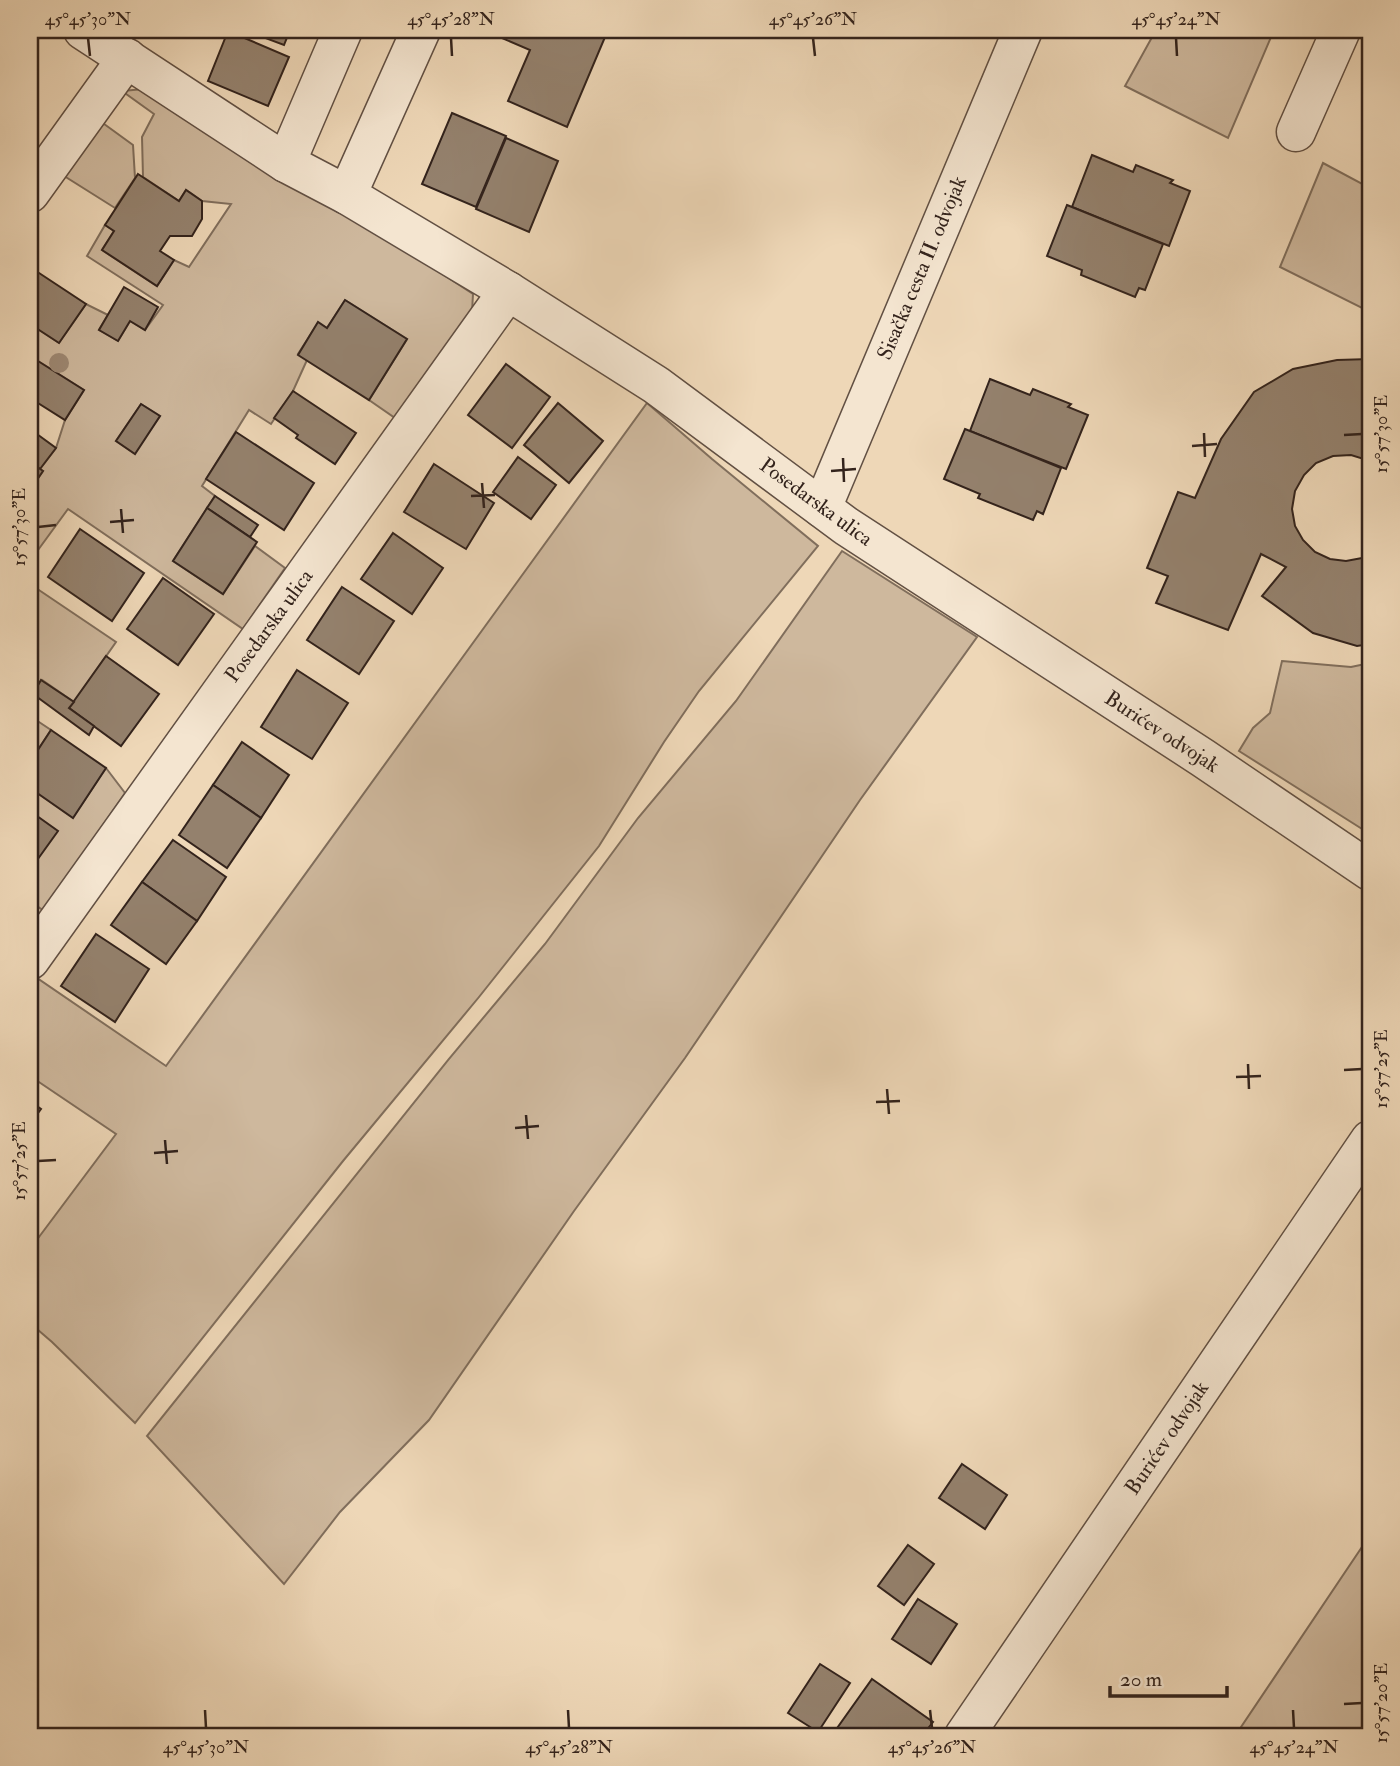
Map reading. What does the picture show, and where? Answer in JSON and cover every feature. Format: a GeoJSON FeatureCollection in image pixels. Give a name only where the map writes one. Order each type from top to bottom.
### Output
{"type":"FeatureCollection","features":[{"type":"Feature","properties":{"kind":"street","name":"Posedarska ulica"},"geometry":{"type":"LineString","coordinates":[[83,30],[286,163],[347,195],[508,291],[656,385],[846,526],[952,595]]}},
{"type":"Feature","properties":{"kind":"street"},"geometry":{"type":"LineString","coordinates":[[286,163],[343,30]]}},
{"type":"Feature","properties":{"kind":"street"},"geometry":{"type":"LineString","coordinates":[[347,195],[421,30]]}},
{"type":"Feature","properties":{"kind":"street","name":"Sisačka cesta II. odvojak"},"geometry":{"type":"LineString","coordinates":[[822,508],[1023,30]]}},
{"type":"Feature","properties":{"kind":"street"},"geometry":{"type":"LineString","coordinates":[[1296,132],[1341,30]]}},
{"type":"Feature","properties":{"kind":"street"},"geometry":{"type":"LineString","coordinates":[[30,193],[127,58]]}},
{"type":"Feature","properties":{"kind":"street","name":"Posedarska ulica"},"geometry":{"type":"LineString","coordinates":[[30,960],[508,291]]}},
{"type":"Feature","properties":{"kind":"street","name":"Burićev odvojak"},"geometry":{"type":"LineString","coordinates":[[952,595],[1203,758],[1370,871]]}},
{"type":"Feature","properties":{"kind":"street","name":"Burićev odvojak"},"geometry":{"type":"LineString","coordinates":[[964,1736],[1370,1140]]}},
{"type":"Feature","properties":{"kind":"shaded area"},"geometry":{"type":"Polygon","coordinates":[[[1156,30],[1274,30],[1228,138],[1125,86],[1156,30]]]}},
{"type":"Feature","properties":{"kind":"shaded area"},"geometry":{"type":"Polygon","coordinates":[[[144,89],[343,209],[473,294],[472,312],[398,420],[369,400],[407,339],[345,300],[327,328],[318,323],[298,354],[307,360],[293,391],[271,424],[249,410],[202,486],[215,496],[173,561],[223,594],[255,546],[285,568],[243,629],[68,509],[30,561],[30,490],[43,471],[40,469],[56,448],[65,420],[84,390],[30,356],[30,324],[59,343],[86,304],[108,315],[99,330],[118,341],[130,321],[145,330],[163,305],[87,256],[105,225],[114,231],[102,250],[157,286],[174,260],[189,267],[231,204],[202,201],[186,190],[179,201],[143,177],[142,137],[154,114],[122,91],[144,89]],[[141,404],[116,441],[134,453],[160,416],[141,404]]]}},
{"type":"Feature","properties":{"kind":"shaded area"},"geometry":{"type":"Polygon","coordinates":[[[100,121],[133,145],[135,178],[115,208],[61,174],[100,121]]]}},
{"type":"Feature","properties":{"kind":"shaded area"},"geometry":{"type":"Polygon","coordinates":[[[1323,163],[1370,188],[1370,312],[1280,267],[1323,163]]]}},
{"type":"Feature","properties":{"kind":"shaded area"},"geometry":{"type":"Polygon","coordinates":[[[647,403],[818,546],[699,691],[599,846],[135,1423],[30,1323],[30,1249],[116,1134],[30,1076],[30,982],[34,976],[166,1066],[647,403]]]}},
{"type":"Feature","properties":{"kind":"shaded area"},"geometry":{"type":"Polygon","coordinates":[[[842,551],[977,637],[860,800],[685,1058],[574,1211],[429,1420],[340,1512],[284,1584],[147,1436],[448,1060],[545,944],[638,818],[736,701],[842,551]]]}},
{"type":"Feature","properties":{"kind":"shaded area"},"geometry":{"type":"Polygon","coordinates":[[[30,584],[116,642],[74,702],[42,680],[33,694],[30,692],[30,584]]]}},
{"type":"Feature","properties":{"kind":"shaded area"},"geometry":{"type":"Polygon","coordinates":[[[1282,661],[1351,667],[1370,663],[1370,834],[1239,751],[1253,728],[1270,713],[1282,661]]]}},
{"type":"Feature","properties":{"kind":"shaded area"},"geometry":{"type":"Polygon","coordinates":[[[30,716],[51,730],[30,762],[30,716]]]}},
{"type":"Feature","properties":{"kind":"shaded area"},"geometry":{"type":"Polygon","coordinates":[[[106,768],[125,793],[44,911],[30,901],[30,788],[73,817],[106,768]]]}},
{"type":"Feature","properties":{"kind":"shaded area"},"geometry":{"type":"Polygon","coordinates":[[[1370,1535],[1370,1736],[1235,1736],[1370,1535]]]}},
{"type":"Feature","properties":{"kind":"building"},"geometry":{"type":"Polygon","coordinates":[[[244,30],[290,30],[284,45],[244,30]]]}},
{"type":"Feature","properties":{"kind":"building"},"geometry":{"type":"Polygon","coordinates":[[[483,30],[608,30],[567,127],[508,101],[530,50],[483,30]]]}},
{"type":"Feature","properties":{"kind":"building"},"geometry":{"type":"Polygon","coordinates":[[[228,31],[289,57],[268,106],[208,81],[228,31]]]}},
{"type":"Feature","properties":{"kind":"building"},"geometry":{"type":"Polygon","coordinates":[[[452,113],[506,136],[476,207],[422,184],[452,113]]]}},
{"type":"Feature","properties":{"kind":"building"},"geometry":{"type":"Polygon","coordinates":[[[506,138],[558,161],[529,232],[476,209],[506,138]]]}},
{"type":"Feature","properties":{"kind":"building"},"geometry":{"type":"Polygon","coordinates":[[[1092,155],[1133,172],[1136,165],[1173,180],[1170,183],[1190,191],[1169,246],[1072,207],[1092,155]]]}},
{"type":"Feature","properties":{"kind":"building"},"geometry":{"type":"Polygon","coordinates":[[[138,174],[179,201],[186,190],[202,201],[202,219],[192,236],[170,236],[160,251],[174,260],[157,286],[102,250],[114,231],[105,225],[138,174]]]}},
{"type":"Feature","properties":{"kind":"building"},"geometry":{"type":"Polygon","coordinates":[[[1067,205],[1163,244],[1145,290],[1139,288],[1135,297],[1081,275],[1082,270],[1047,256],[1067,205]]]}},
{"type":"Feature","properties":{"kind":"building"},"geometry":{"type":"Polygon","coordinates":[[[33,269],[86,304],[59,343],[30,324],[30,274],[33,269]]]}},
{"type":"Feature","properties":{"kind":"building"},"geometry":{"type":"Polygon","coordinates":[[[124,287],[158,307],[145,330],[130,321],[118,341],[99,330],[124,287]]]}},
{"type":"Feature","properties":{"kind":"building"},"geometry":{"type":"Polygon","coordinates":[[[345,300],[407,339],[369,400],[298,355],[318,322],[327,328],[345,300]]]}},
{"type":"Feature","properties":{"kind":"building"},"geometry":{"type":"Polygon","coordinates":[[[30,356],[84,390],[65,420],[30,398],[30,356]]]}},
{"type":"Feature","properties":{"kind":"building"},"geometry":{"type":"Polygon","coordinates":[[[1370,359],[1370,461],[1351,455],[1333,456],[1316,463],[1304,475],[1295,491],[1292,509],[1295,526],[1303,540],[1315,552],[1330,559],[1346,561],[1370,554],[1370,644],[1357,646],[1313,633],[1262,596],[1286,567],[1261,554],[1228,630],[1156,603],[1168,576],[1147,568],[1178,492],[1195,498],[1221,439],[1254,392],[1293,369],[1337,360],[1370,359]]]}},
{"type":"Feature","properties":{"kind":"building"},"geometry":{"type":"Polygon","coordinates":[[[506,364],[550,397],[512,448],[468,415],[506,364]]]}},
{"type":"Feature","properties":{"kind":"building"},"geometry":{"type":"Polygon","coordinates":[[[990,379],[1030,395],[1033,389],[1071,404],[1068,407],[1088,415],[1066,469],[970,431],[990,379]]]}},
{"type":"Feature","properties":{"kind":"building"},"geometry":{"type":"Polygon","coordinates":[[[293,391],[356,433],[335,464],[296,438],[298,435],[274,418],[293,391]]]}},
{"type":"Feature","properties":{"kind":"building"},"geometry":{"type":"Polygon","coordinates":[[[558,403],[603,441],[569,483],[524,445],[558,403]]]}},
{"type":"Feature","properties":{"kind":"building"},"geometry":{"type":"Polygon","coordinates":[[[141,404],[160,416],[135,454],[116,441],[141,404]]]}},
{"type":"Feature","properties":{"kind":"building"},"geometry":{"type":"Polygon","coordinates":[[[30,429],[56,448],[40,469],[30,462],[30,429]]]}},
{"type":"Feature","properties":{"kind":"building"},"geometry":{"type":"Polygon","coordinates":[[[965,429],[1061,468],[1043,514],[1037,511],[1033,520],[978,498],[980,494],[944,479],[965,429]]]}},
{"type":"Feature","properties":{"kind":"building"},"geometry":{"type":"Polygon","coordinates":[[[236,432],[314,483],[284,530],[206,479],[236,432]]]}},
{"type":"Feature","properties":{"kind":"building"},"geometry":{"type":"Polygon","coordinates":[[[518,457],[556,485],[531,519],[493,492],[518,457]]]}},
{"type":"Feature","properties":{"kind":"building"},"geometry":{"type":"Polygon","coordinates":[[[30,462],[43,471],[30,490],[30,462]]]}},
{"type":"Feature","properties":{"kind":"building"},"geometry":{"type":"Polygon","coordinates":[[[434,464],[494,503],[466,549],[404,512],[434,464]]]}},
{"type":"Feature","properties":{"kind":"building"},"geometry":{"type":"Polygon","coordinates":[[[215,496],[258,525],[250,537],[207,508],[215,496]]]}},
{"type":"Feature","properties":{"kind":"building"},"geometry":{"type":"Polygon","coordinates":[[[207,508],[257,542],[223,594],[173,561],[207,508]]]}},
{"type":"Feature","properties":{"kind":"building"},"geometry":{"type":"Polygon","coordinates":[[[80,529],[144,573],[112,621],[48,577],[80,529]]]}},
{"type":"Feature","properties":{"kind":"building"},"geometry":{"type":"Polygon","coordinates":[[[393,533],[443,568],[412,614],[361,579],[393,533]]]}},
{"type":"Feature","properties":{"kind":"building"},"geometry":{"type":"Polygon","coordinates":[[[163,578],[214,614],[178,665],[127,629],[163,578]]]}},
{"type":"Feature","properties":{"kind":"building"},"geometry":{"type":"Polygon","coordinates":[[[342,587],[394,621],[359,674],[307,640],[342,587]]]}},
{"type":"Feature","properties":{"kind":"building"},"geometry":{"type":"Polygon","coordinates":[[[106,656],[159,694],[121,746],[69,708],[106,656]]]}},
{"type":"Feature","properties":{"kind":"building"},"geometry":{"type":"Polygon","coordinates":[[[297,670],[348,703],[312,759],[261,727],[297,670]]]}},
{"type":"Feature","properties":{"kind":"building"},"geometry":{"type":"Polygon","coordinates":[[[41,680],[74,702],[69,708],[94,726],[89,735],[33,694],[41,680]]]}},
{"type":"Feature","properties":{"kind":"building"},"geometry":{"type":"Polygon","coordinates":[[[51,730],[106,768],[73,818],[30,788],[30,762],[51,730]]]}},
{"type":"Feature","properties":{"kind":"building"},"geometry":{"type":"Polygon","coordinates":[[[242,742],[289,775],[261,818],[213,785],[242,742]]]}},
{"type":"Feature","properties":{"kind":"building"},"geometry":{"type":"Polygon","coordinates":[[[213,785],[261,818],[227,868],[179,835],[213,785]]]}},
{"type":"Feature","properties":{"kind":"building"},"geometry":{"type":"Polygon","coordinates":[[[30,811],[58,831],[30,870],[30,811]]]}},
{"type":"Feature","properties":{"kind":"building"},"geometry":{"type":"Polygon","coordinates":[[[173,840],[226,877],[197,921],[142,882],[173,840]]]}},
{"type":"Feature","properties":{"kind":"building"},"geometry":{"type":"Polygon","coordinates":[[[142,882],[197,921],[166,964],[111,925],[142,882]]]}},
{"type":"Feature","properties":{"kind":"building"},"geometry":{"type":"Polygon","coordinates":[[[96,934],[149,969],[115,1022],[61,986],[96,934]]]}},
{"type":"Feature","properties":{"kind":"building"},"geometry":{"type":"Polygon","coordinates":[[[30,1101],[41,1109],[30,1124],[30,1101]]]}},
{"type":"Feature","properties":{"kind":"building"},"geometry":{"type":"Polygon","coordinates":[[[962,1464],[1007,1495],[985,1529],[939,1498],[962,1464]]]}},
{"type":"Feature","properties":{"kind":"building"},"geometry":{"type":"Polygon","coordinates":[[[908,1545],[934,1564],[904,1605],[878,1586],[908,1545]]]}},
{"type":"Feature","properties":{"kind":"building"},"geometry":{"type":"Polygon","coordinates":[[[918,1599],[957,1624],[931,1664],[892,1639],[918,1599]]]}},
{"type":"Feature","properties":{"kind":"building"},"geometry":{"type":"Polygon","coordinates":[[[820,1664],[850,1683],[818,1732],[788,1713],[820,1664]]]}},
{"type":"Feature","properties":{"kind":"building"},"geometry":{"type":"Polygon","coordinates":[[[872,1679],[933,1722],[922,1736],[842,1736],[835,1731],[872,1679]]]}}]}
